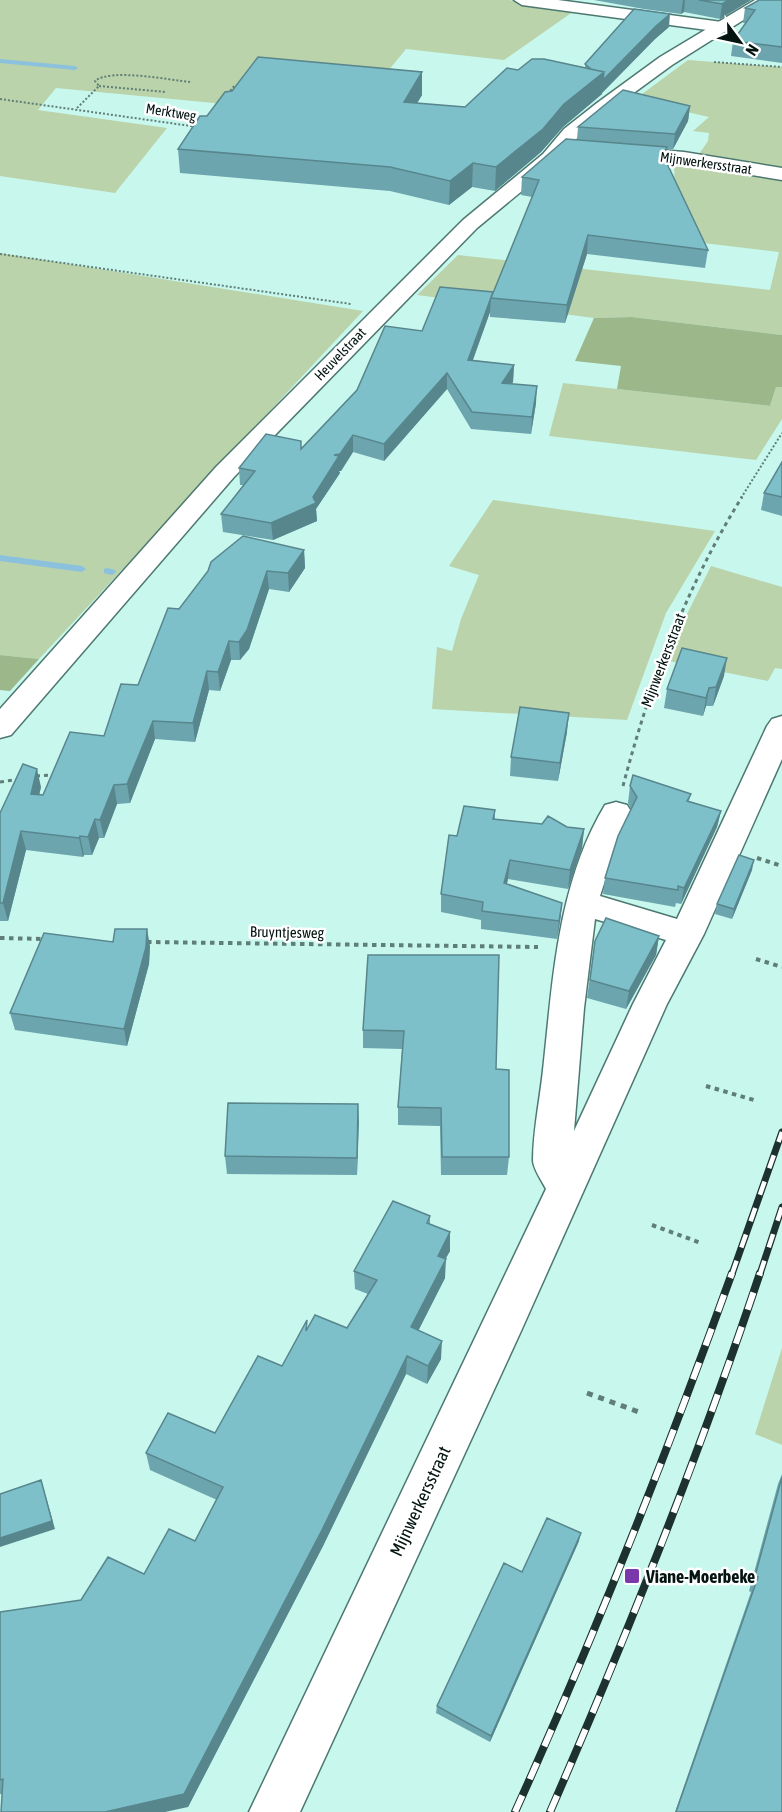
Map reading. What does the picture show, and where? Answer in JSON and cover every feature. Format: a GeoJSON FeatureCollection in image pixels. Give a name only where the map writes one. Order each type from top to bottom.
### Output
{"type":"FeatureCollection","features":[{"type":"Feature","properties":{"kind":"street"},"geometry":{"type":"LineString","coordinates":[[522,0],[722,27]]}},
{"type":"Feature","properties":{"kind":"street","name":"Heuvelstraat"},"geometry":{"type":"LineString","coordinates":[[0,728],[225,472],[498,198],[569,149],[571,133],[603,107],[670,59],[767,0]]}},
{"type":"Feature","properties":{"kind":"street","name":"Mijnwerkersstraat"},"geometry":{"type":"LineString","coordinates":[[599,152],[684,159],[782,174]]}},
{"type":"Feature","properties":{"kind":"street","name":"Mijnwerkersstraat"},"geometry":{"type":"LineString","coordinates":[[274,1812],[566,1191],[650,1004],[687,934],[782,726]]}},
{"type":"Feature","properties":{"kind":"street"},"geometry":{"type":"LineString","coordinates":[[566,1191],[552,1163],[575,948],[581,903],[598,852],[616,813]]}},
{"type":"Feature","properties":{"kind":"street"},"geometry":{"type":"LineString","coordinates":[[581,903],[687,934]]}},
{"type":"Feature","properties":{"kind":"path"},"geometry":{"type":"LineString","coordinates":[[670,59],[782,67]]}},
{"type":"Feature","properties":{"kind":"path"},"geometry":{"type":"LineString","coordinates":[[166,92],[99,86],[95,81],[100,76],[108,74],[190,82]]}},
{"type":"Feature","properties":{"kind":"path"},"geometry":{"type":"LineString","coordinates":[[77,108],[99,86]]}},
{"type":"Feature","properties":{"kind":"path"},"geometry":{"type":"LineString","coordinates":[[228,94],[234,86]]}},
{"type":"Feature","properties":{"kind":"path","name":"Merktweg"},"geometry":{"type":"LineString","coordinates":[[0,99],[77,108],[202,128]]}},
{"type":"Feature","properties":{"kind":"path"},"geometry":{"type":"LineString","coordinates":[[0,254],[385,309]]}},
{"type":"Feature","properties":{"kind":"path","name":"Mijnwerkersstraat"},"geometry":{"type":"LineString","coordinates":[[616,813],[640,723],[660,660],[704,561],[782,433]]}},
{"type":"Feature","properties":{"kind":"path"},"geometry":{"type":"LineString","coordinates":[[0,782],[48,774],[59,776]]}},
{"type":"Feature","properties":{"kind":"path"},"geometry":{"type":"LineString","coordinates":[[0,938],[47,939]]}},
{"type":"Feature","properties":{"kind":"path","name":"Bruyntjesweg"},"geometry":{"type":"LineString","coordinates":[[142,942],[575,948]]}},
{"type":"Feature","properties":{"kind":"path"},"geometry":{"type":"LineString","coordinates":[[756,959],[782,967]]}},
{"type":"Feature","properties":{"kind":"path"},"geometry":{"type":"LineString","coordinates":[[706,1086],[754,1100]]}},
{"type":"Feature","properties":{"kind":"path"},"geometry":{"type":"LineString","coordinates":[[652,1225],[701,1243]]}},
{"type":"Feature","properties":{"kind":"path"},"geometry":{"type":"LineString","coordinates":[[587,1394],[639,1412]]}},
{"type":"Feature","properties":{"kind":"green space"},"geometry":{"type":"Polygon","coordinates":[[[0,0],[508,0],[577,9],[504,60],[406,49],[351,116],[56,88],[38,110],[167,128],[115,193],[0,176],[0,0]]]}},
{"type":"Feature","properties":{"kind":"green space"},"geometry":{"type":"Polygon","coordinates":[[[688,60],[782,67],[782,172],[697,157],[708,141],[709,133],[693,131],[709,117],[634,100],[688,60]]]}},
{"type":"Feature","properties":{"kind":"green space"},"geometry":{"type":"Polygon","coordinates":[[[674,160],[782,179],[782,335],[632,317],[594,318],[417,295],[458,255],[770,290],[779,252],[620,233],[675,206],[674,160]]]}},
{"type":"Feature","properties":{"kind":"green space"},"geometry":{"type":"Polygon","coordinates":[[[0,253],[363,311],[39,659],[0,655],[0,253]]]}},
{"type":"Feature","properties":{"kind":"green space"},"geometry":{"type":"Polygon","coordinates":[[[632,317],[782,335],[782,387],[776,387],[770,406],[617,389],[621,366],[575,361],[594,318],[632,317]]]}},
{"type":"Feature","properties":{"kind":"green space"},"geometry":{"type":"Polygon","coordinates":[[[563,383],[770,406],[776,387],[782,387],[782,419],[756,460],[549,436],[563,383]]]}},
{"type":"Feature","properties":{"kind":"green space"},"geometry":{"type":"Polygon","coordinates":[[[493,500],[715,531],[666,613],[627,720],[432,709],[437,647],[452,651],[461,619],[479,575],[449,566],[493,500]]]}},
{"type":"Feature","properties":{"kind":"green space"},"geometry":{"type":"Polygon","coordinates":[[[711,566],[782,587],[782,669],[775,668],[768,681],[664,660],[711,566]]]}},
{"type":"Feature","properties":{"kind":"green space"},"geometry":{"type":"Polygon","coordinates":[[[0,655],[39,659],[10,691],[0,690],[0,655]]]}},
{"type":"Feature","properties":{"kind":"green space"},"geometry":{"type":"Polygon","coordinates":[[[782,1348],[782,1445],[755,1434],[782,1348]]]}},
{"type":"Feature","properties":{"kind":"building"},"geometry":{"type":"Polygon","coordinates":[[[699,0],[729,0],[722,4],[699,0]]]}},
{"type":"Feature","properties":{"kind":"building"},"geometry":{"type":"Polygon","coordinates":[[[759,0],[782,0],[782,47],[733,41],[755,10],[745,8],[759,0]]]}},
{"type":"Feature","properties":{"kind":"building"},"geometry":{"type":"Polygon","coordinates":[[[634,9],[670,14],[603,80],[604,72],[591,69],[585,64],[634,9]]]}},
{"type":"Feature","properties":{"kind":"building"},"geometry":{"type":"Polygon","coordinates":[[[258,57],[422,72],[404,102],[465,107],[507,68],[518,70],[532,59],[544,59],[604,72],[564,104],[543,129],[496,167],[473,163],[450,181],[390,167],[178,149],[200,116],[207,116],[225,92],[232,91],[258,57]]]}},
{"type":"Feature","properties":{"kind":"building"},"geometry":{"type":"Polygon","coordinates":[[[623,90],[690,106],[675,134],[578,127],[623,90]]]}},
{"type":"Feature","properties":{"kind":"building"},"geometry":{"type":"Polygon","coordinates":[[[566,139],[667,147],[663,155],[708,250],[588,235],[567,305],[491,298],[539,180],[522,177],[566,139]]]}},
{"type":"Feature","properties":{"kind":"building"},"geometry":{"type":"Polygon","coordinates":[[[440,287],[493,292],[468,360],[514,365],[502,383],[537,386],[532,417],[472,412],[447,373],[384,444],[353,435],[340,454],[334,455],[339,456],[313,497],[316,503],[271,523],[221,514],[255,471],[239,468],[266,434],[301,441],[301,449],[357,390],[385,326],[422,331],[440,287]]]}},
{"type":"Feature","properties":{"kind":"building"},"geometry":{"type":"Polygon","coordinates":[[[782,462],[782,497],[764,493],[782,462]]]}},
{"type":"Feature","properties":{"kind":"building"},"geometry":{"type":"Polygon","coordinates":[[[243,536],[304,550],[288,573],[267,571],[247,630],[239,642],[229,641],[218,672],[207,671],[193,723],[153,721],[127,784],[114,785],[100,820],[95,819],[88,837],[21,831],[3,903],[0,903],[0,813],[23,764],[37,769],[31,794],[43,795],[70,732],[104,736],[121,684],[138,685],[168,608],[179,609],[208,571],[211,562],[243,536]]]}},
{"type":"Feature","properties":{"kind":"building"},"geometry":{"type":"Polygon","coordinates":[[[682,648],[727,658],[716,687],[709,688],[706,698],[667,689],[682,648]]]}},
{"type":"Feature","properties":{"kind":"building"},"geometry":{"type":"Polygon","coordinates":[[[520,707],[569,713],[560,763],[511,757],[520,707]]]}},
{"type":"Feature","properties":{"kind":"building"},"geometry":{"type":"Polygon","coordinates":[[[633,775],[691,794],[687,801],[721,811],[684,888],[678,886],[678,890],[605,878],[618,836],[637,797],[630,786],[633,775]]]}},
{"type":"Feature","properties":{"kind":"building"},"geometry":{"type":"Polygon","coordinates":[[[464,806],[495,810],[493,819],[542,824],[548,816],[567,827],[584,829],[570,870],[510,860],[504,883],[562,903],[559,921],[482,911],[483,902],[441,894],[449,835],[457,836],[464,806]]]}},
{"type":"Feature","properties":{"kind":"building"},"geometry":{"type":"Polygon","coordinates":[[[739,855],[754,860],[734,909],[717,904],[739,855]]]}},
{"type":"Feature","properties":{"kind":"building"},"geometry":{"type":"Polygon","coordinates":[[[606,918],[659,936],[629,991],[590,980],[595,941],[606,918]]]}},
{"type":"Feature","properties":{"kind":"building"},"geometry":{"type":"Polygon","coordinates":[[[115,929],[147,929],[146,947],[124,1029],[10,1013],[44,933],[113,942],[115,929]]]}},
{"type":"Feature","properties":{"kind":"building"},"geometry":{"type":"Polygon","coordinates":[[[368,955],[499,955],[496,1069],[509,1070],[509,1157],[442,1157],[441,1108],[398,1107],[404,1031],[363,1030],[368,955]]]}},
{"type":"Feature","properties":{"kind":"building"},"geometry":{"type":"Polygon","coordinates":[[[228,1103],[358,1104],[357,1158],[225,1156],[228,1103]]]}},
{"type":"Feature","properties":{"kind":"building"},"geometry":{"type":"Polygon","coordinates":[[[393,1201],[430,1216],[427,1223],[450,1232],[438,1256],[446,1259],[411,1327],[442,1341],[428,1366],[407,1356],[322,1530],[184,1794],[105,1812],[1,1812],[3,1779],[0,1780],[0,1612],[81,1600],[108,1557],[144,1574],[169,1529],[195,1541],[223,1487],[146,1453],[168,1413],[215,1433],[258,1356],[282,1366],[307,1320],[306,1331],[315,1315],[347,1328],[377,1280],[354,1271],[393,1201]]]}},
{"type":"Feature","properties":{"kind":"building"},"geometry":{"type":"Polygon","coordinates":[[[782,1477],[782,1812],[676,1812],[758,1577],[755,1576],[782,1477]]]}},
{"type":"Feature","properties":{"kind":"building"},"geometry":{"type":"Polygon","coordinates":[[[41,1480],[52,1521],[0,1538],[0,1494],[41,1480]]]}},
{"type":"Feature","properties":{"kind":"building"},"geometry":{"type":"Polygon","coordinates":[[[547,1518],[581,1533],[491,1736],[437,1706],[504,1563],[522,1572],[547,1518]]]}},
{"type":"Feature","properties":{"kind":"waterway"},"geometry":{"type":"LineString","coordinates":[[0,61],[75,68]]}},
{"type":"Feature","properties":{"kind":"waterway"},"geometry":{"type":"LineString","coordinates":[[0,558],[82,569]]}},
{"type":"Feature","properties":{"kind":"waterway"},"geometry":{"type":"LineString","coordinates":[[107,571],[112,572]]}},
{"type":"Feature","properties":{"kind":"railway"},"geometry":{"type":"LineString","coordinates":[[732,1274],[782,1132]]}},
{"type":"Feature","properties":{"kind":"railway"},"geometry":{"type":"LineString","coordinates":[[760,1274],[782,1207]]}},
{"type":"Feature","properties":{"kind":"railway"},"geometry":{"type":"LineString","coordinates":[[515,1812],[629,1545],[732,1273]]}},
{"type":"Feature","properties":{"kind":"railway"},"geometry":{"type":"LineString","coordinates":[[550,1812],[661,1545],[760,1273]]}},
{"type":"Feature","properties":{"kind":"place","name":"Viane-Moerbeke"},"geometry":{"type":"Point","coordinates":[632,1576]}}]}
